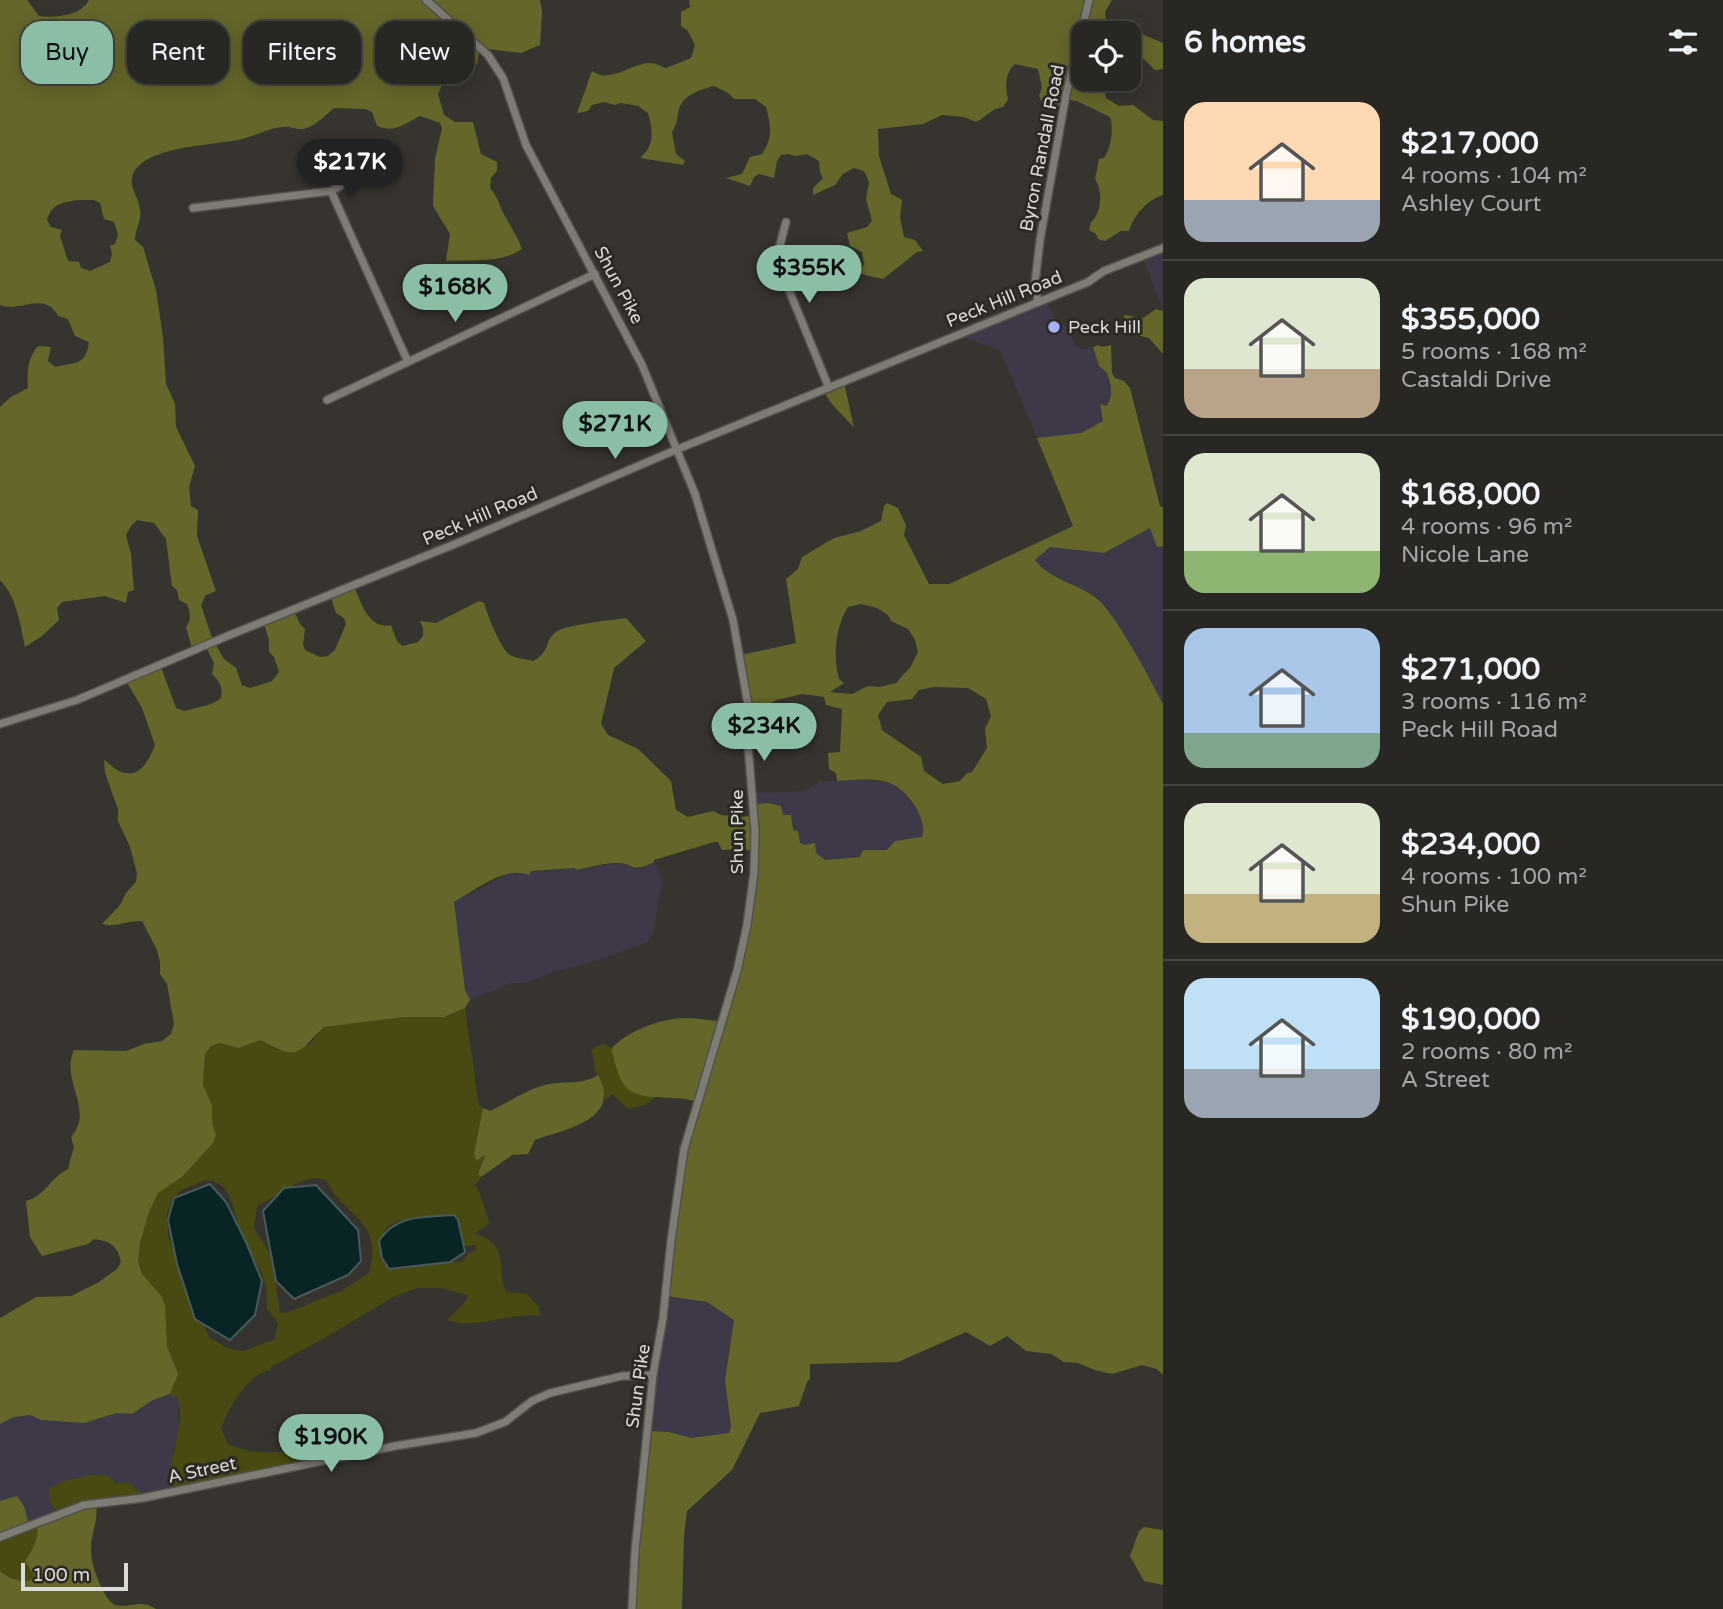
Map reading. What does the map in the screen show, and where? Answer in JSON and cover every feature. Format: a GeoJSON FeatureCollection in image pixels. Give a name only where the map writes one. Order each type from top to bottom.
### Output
{"type":"FeatureCollection","features":[{"type":"Feature","properties":{"kind":"street","name":"Shun Pike"},"geometry":{"type":"LineString","coordinates":[[426,0],[488,55],[503,78],[526,145],[637,355],[695,494],[733,620],[748,705],[748,745],[755,831],[754,873],[749,912],[737,971],[684,1149],[663,1318],[653,1375],[635,1551],[632,1609]]}},
{"type":"Feature","properties":{"kind":"street","name":"Byron Randall Road"},"geometry":{"type":"LineString","coordinates":[[1038,302],[1035,283],[1040,240],[1066,95],[1089,0]]}},
{"type":"Feature","properties":{"kind":"street"},"geometry":{"type":"LineString","coordinates":[[193,208],[331,191],[369,171]]}},
{"type":"Feature","properties":{"kind":"street"},"geometry":{"type":"LineString","coordinates":[[331,191],[408,362]]}},
{"type":"Feature","properties":{"kind":"street"},"geometry":{"type":"LineString","coordinates":[[786,222],[779,249],[780,268],[829,388]]}},
{"type":"Feature","properties":{"kind":"street","name":"Peck Hill Road"},"geometry":{"type":"LineString","coordinates":[[0,724],[76,700],[678,449],[1088,282],[1121,263],[1163,248]]}},
{"type":"Feature","properties":{"kind":"street"},"geometry":{"type":"LineString","coordinates":[[327,400],[595,274]]}},
{"type":"Feature","properties":{"kind":"street","name":"A Street"},"geometry":{"type":"LineString","coordinates":[[0,1537],[84,1505],[135,1500],[395,1446],[476,1433],[505,1422],[532,1401],[550,1393],[622,1376],[653,1375]]}},
{"type":"Feature","properties":{"kind":"shaded area"},"geometry":{"type":"Polygon","coordinates":[[[0,0],[27,0],[39,16],[52,17],[74,13],[89,0],[540,0],[540,45],[521,53],[480,48],[477,64],[474,64],[474,21],[375,21],[375,84],[443,84],[438,94],[444,115],[455,122],[473,122],[481,154],[497,162],[497,171],[491,178],[490,188],[522,249],[513,254],[495,259],[446,261],[450,234],[433,206],[435,159],[442,128],[440,123],[420,116],[389,129],[377,126],[372,112],[365,109],[334,108],[304,129],[278,128],[242,139],[166,152],[140,164],[133,174],[132,183],[140,214],[135,240],[143,247],[156,290],[166,384],[175,404],[176,427],[195,466],[189,487],[191,506],[198,510],[197,536],[216,591],[206,595],[201,605],[212,638],[224,659],[236,668],[242,685],[250,688],[272,681],[279,672],[274,657],[269,652],[269,640],[264,624],[294,611],[305,629],[305,650],[320,657],[328,656],[335,650],[346,624],[344,618],[336,613],[331,598],[354,587],[367,614],[377,624],[391,625],[397,641],[402,646],[418,642],[423,636],[420,621],[436,623],[479,601],[484,603],[506,652],[533,661],[539,658],[549,639],[561,629],[626,618],[646,641],[614,668],[601,724],[608,735],[638,749],[671,781],[676,810],[688,817],[713,811],[721,815],[753,816],[755,804],[781,806],[783,815],[791,815],[793,830],[798,831],[800,843],[815,843],[816,853],[825,860],[860,857],[863,850],[887,850],[895,841],[922,837],[920,815],[905,793],[892,784],[872,780],[837,781],[836,773],[829,769],[828,753],[840,752],[842,709],[826,705],[824,697],[802,694],[777,700],[766,706],[749,704],[741,655],[796,643],[786,579],[798,569],[802,557],[834,538],[861,531],[881,521],[887,503],[898,508],[906,525],[904,535],[929,584],[949,584],[1073,526],[1037,438],[1081,433],[1103,421],[1100,404],[1107,406],[1111,386],[1107,373],[1099,366],[1093,347],[1111,345],[1112,373],[1130,388],[1160,506],[1163,507],[1163,546],[1157,547],[1150,528],[1104,553],[1050,547],[1035,560],[1048,572],[1088,592],[1103,604],[1132,647],[1163,704],[1163,1375],[1157,1369],[1142,1365],[1112,1374],[1078,1363],[1064,1362],[1051,1354],[1026,1351],[1007,1336],[990,1346],[966,1332],[898,1362],[810,1364],[810,1379],[799,1406],[760,1413],[732,1470],[687,1511],[682,1609],[633,1609],[649,1431],[669,1432],[691,1438],[729,1433],[731,1427],[725,1380],[734,1320],[707,1302],[667,1296],[684,1149],[696,1102],[688,1099],[648,1097],[631,1091],[620,1078],[611,1049],[627,1036],[656,1023],[687,1018],[721,1021],[738,970],[755,851],[722,850],[718,842],[714,842],[654,860],[641,867],[612,863],[577,870],[531,871],[529,875],[510,873],[454,902],[465,990],[470,1000],[465,1008],[444,1017],[404,1017],[324,1027],[297,1052],[283,1051],[261,1040],[238,1048],[220,1043],[211,1046],[205,1054],[203,1085],[212,1105],[212,1123],[216,1134],[213,1143],[182,1177],[158,1193],[140,1243],[138,1261],[142,1274],[162,1297],[165,1306],[167,1346],[178,1374],[170,1394],[151,1401],[132,1414],[117,1413],[84,1423],[41,1420],[30,1415],[14,1417],[0,1424],[0,1318],[36,1297],[71,1296],[99,1282],[117,1269],[121,1262],[115,1248],[105,1241],[94,1239],[88,1244],[42,1256],[30,1237],[26,1201],[33,1199],[68,1169],[74,1147],[71,1137],[80,1116],[71,1073],[74,1050],[126,1051],[162,1041],[171,1034],[174,1024],[167,984],[160,974],[157,950],[142,921],[102,924],[136,882],[137,873],[130,847],[118,821],[118,809],[105,773],[104,760],[124,773],[137,772],[146,763],[155,745],[142,708],[126,681],[161,667],[176,708],[185,711],[217,701],[221,698],[222,691],[212,674],[214,663],[206,647],[193,652],[186,627],[190,613],[187,604],[179,600],[177,590],[172,586],[166,539],[154,523],[137,520],[126,535],[131,554],[134,590],[128,592],[126,603],[105,596],[62,602],[57,608],[59,620],[25,647],[14,603],[0,580],[0,407],[28,388],[30,361],[38,346],[51,347],[48,361],[55,367],[78,362],[85,355],[89,342],[75,336],[68,319],[58,316],[53,308],[46,304],[7,307],[0,305],[0,0]],[[94,200],[62,203],[52,210],[47,220],[51,227],[62,230],[60,236],[68,261],[79,262],[81,268],[90,271],[110,262],[110,246],[115,244],[118,235],[114,222],[104,219],[100,203],[94,200]],[[861,604],[848,607],[840,624],[836,661],[839,679],[844,683],[830,692],[852,694],[868,686],[879,687],[896,683],[911,666],[918,652],[908,629],[891,621],[888,615],[877,608],[861,604]],[[934,687],[919,690],[912,699],[887,702],[878,715],[882,730],[921,757],[924,771],[943,784],[960,781],[972,772],[987,748],[985,729],[991,716],[986,699],[968,688],[934,687]]]}},
{"type":"Feature","properties":{"kind":"shaded area"},"geometry":{"type":"Polygon","coordinates":[[[689,0],[1112,0],[1105,12],[1106,21],[1071,21],[1071,91],[1105,91],[1106,98],[1119,106],[1133,105],[1153,120],[1163,121],[1163,195],[1142,209],[1129,231],[1121,231],[1105,241],[1098,239],[1096,234],[1089,230],[1099,207],[1099,189],[1095,179],[1099,159],[1104,158],[1110,144],[1110,117],[1077,101],[1064,99],[1061,111],[1045,108],[1039,96],[1042,87],[1038,69],[1015,64],[1008,75],[1008,99],[1003,107],[995,109],[976,122],[964,117],[942,115],[923,124],[878,129],[879,156],[891,194],[902,200],[900,217],[904,237],[915,240],[923,251],[917,252],[883,279],[861,274],[860,270],[864,264],[862,252],[850,246],[847,233],[867,227],[872,221],[866,199],[869,182],[864,171],[854,168],[843,174],[835,185],[813,195],[813,188],[823,178],[819,161],[807,154],[781,155],[774,178],[759,174],[754,177],[750,186],[726,178],[742,174],[750,157],[762,154],[768,142],[770,126],[766,107],[755,99],[734,99],[714,86],[693,93],[685,100],[681,104],[672,132],[676,154],[685,161],[683,165],[640,158],[648,148],[652,132],[648,113],[638,106],[604,102],[592,105],[588,111],[577,113],[592,71],[606,75],[649,63],[666,68],[691,58],[695,45],[688,31],[681,26],[681,12],[690,7],[689,0]]]}},
{"type":"Feature","properties":{"kind":"shaded area"},"geometry":{"type":"Polygon","coordinates":[[[1141,34],[1163,43],[1163,69],[1155,70],[1141,58],[1141,34]]]}},
{"type":"Feature","properties":{"kind":"shaded area"},"geometry":{"type":"Polygon","coordinates":[[[1163,248],[1163,311],[1143,257],[1163,248]]]}},
{"type":"Feature","properties":{"kind":"shaded area"},"geometry":{"type":"Polygon","coordinates":[[[1046,301],[1056,320],[1070,329],[1075,346],[1082,349],[1093,347],[1099,366],[1107,373],[1111,396],[1107,406],[1101,404],[1103,421],[1081,433],[1045,439],[1037,438],[1000,350],[960,336],[1046,301]]]}},
{"type":"Feature","properties":{"kind":"shaded area"},"geometry":{"type":"Polygon","coordinates":[[[1156,309],[1163,311],[1163,354],[1149,338],[1125,332],[1124,315],[1143,318],[1156,309]]]}},
{"type":"Feature","properties":{"kind":"shaded area"},"geometry":{"type":"Polygon","coordinates":[[[844,382],[854,428],[824,391],[844,382]]]}},
{"type":"Feature","properties":{"kind":"shaded area"},"geometry":{"type":"Polygon","coordinates":[[[1150,528],[1158,547],[1163,546],[1163,704],[1098,598],[1042,569],[1034,560],[1050,547],[1104,553],[1150,528]]]}},
{"type":"Feature","properties":{"kind":"shaded area"},"geometry":{"type":"Polygon","coordinates":[[[869,780],[892,784],[904,793],[918,810],[925,829],[922,837],[887,850],[863,850],[860,857],[825,860],[800,843],[798,831],[793,830],[783,815],[755,804],[754,793],[809,789],[820,781],[869,780]]]}},
{"type":"Feature","properties":{"kind":"shaded area"},"geometry":{"type":"Polygon","coordinates":[[[654,862],[662,880],[653,934],[647,942],[526,983],[511,983],[470,1000],[465,990],[454,902],[508,874],[574,868],[578,870],[620,863],[632,868],[642,868],[654,862]]]}},
{"type":"Feature","properties":{"kind":"shaded area"},"geometry":{"type":"Polygon","coordinates":[[[465,1008],[479,1106],[483,1108],[474,1153],[476,1161],[485,1153],[478,1173],[481,1177],[475,1185],[490,1223],[475,1233],[488,1239],[496,1247],[507,1292],[527,1294],[539,1307],[540,1316],[459,1323],[447,1320],[467,1300],[468,1295],[440,1288],[417,1288],[395,1296],[254,1378],[233,1403],[221,1429],[228,1444],[250,1451],[295,1450],[345,1436],[358,1437],[375,1444],[355,1454],[175,1492],[167,1483],[180,1415],[177,1397],[170,1394],[175,1366],[167,1346],[161,1297],[142,1274],[138,1261],[140,1243],[158,1192],[182,1177],[216,1134],[212,1123],[212,1105],[203,1088],[205,1054],[211,1046],[220,1043],[238,1048],[261,1040],[278,1050],[309,1045],[325,1026],[404,1017],[444,1017],[465,1008]],[[325,1179],[301,1181],[257,1206],[254,1228],[272,1257],[280,1312],[286,1313],[341,1291],[369,1273],[372,1259],[371,1238],[367,1230],[335,1195],[325,1179]],[[205,1180],[182,1190],[172,1199],[167,1214],[168,1235],[210,1338],[227,1348],[243,1351],[275,1339],[278,1323],[267,1309],[267,1291],[262,1274],[243,1239],[230,1197],[224,1187],[214,1181],[205,1180]],[[433,1216],[407,1219],[389,1226],[382,1239],[382,1248],[455,1262],[462,1262],[469,1253],[476,1251],[476,1245],[464,1246],[459,1228],[445,1218],[433,1216]]]}},
{"type":"Feature","properties":{"kind":"shaded area"},"geometry":{"type":"Polygon","coordinates":[[[602,1044],[610,1047],[618,1071],[633,1093],[655,1097],[645,1105],[628,1109],[613,1094],[605,1100],[591,1050],[602,1044]]]}},
{"type":"Feature","properties":{"kind":"shaded area"},"geometry":{"type":"Polygon","coordinates":[[[598,1075],[604,1090],[603,1103],[597,1112],[575,1126],[535,1140],[528,1154],[512,1155],[481,1177],[478,1174],[485,1155],[476,1161],[474,1153],[483,1108],[490,1111],[538,1087],[579,1082],[598,1075]]]}},
{"type":"Feature","properties":{"kind":"shaded area"},"geometry":{"type":"Polygon","coordinates":[[[667,1296],[707,1302],[734,1320],[725,1380],[731,1427],[729,1433],[691,1438],[669,1432],[649,1431],[667,1296]]]}},
{"type":"Feature","properties":{"kind":"shaded area"},"geometry":{"type":"Polygon","coordinates":[[[172,1394],[180,1404],[179,1430],[171,1461],[175,1492],[148,1498],[128,1482],[116,1483],[107,1475],[63,1481],[51,1498],[53,1508],[59,1513],[29,1526],[24,1506],[17,1496],[0,1501],[0,1424],[14,1417],[30,1415],[41,1420],[84,1423],[117,1413],[132,1414],[151,1401],[172,1394]]]}},
{"type":"Feature","properties":{"kind":"shaded area"},"geometry":{"type":"Polygon","coordinates":[[[107,1475],[116,1483],[128,1482],[148,1498],[59,1512],[54,1508],[49,1489],[63,1481],[107,1475]]]}},
{"type":"Feature","properties":{"kind":"shaded area"},"geometry":{"type":"Polygon","coordinates":[[[17,1496],[24,1506],[29,1525],[0,1538],[0,1501],[17,1496]]]}},
{"type":"Feature","properties":{"kind":"shaded area"},"geometry":{"type":"Polygon","coordinates":[[[96,1504],[92,1557],[98,1581],[106,1596],[115,1605],[145,1604],[156,1609],[0,1609],[0,1571],[17,1580],[36,1578],[25,1561],[35,1544],[37,1525],[96,1504]]]}},
{"type":"Feature","properties":{"kind":"shaded area"},"geometry":{"type":"Polygon","coordinates":[[[37,1525],[34,1565],[37,1578],[22,1581],[13,1579],[0,1571],[0,1538],[37,1525]]]}},
{"type":"Feature","properties":{"kind":"shaded area"},"geometry":{"type":"Polygon","coordinates":[[[1144,1527],[1163,1530],[1163,1585],[1144,1581],[1130,1556],[1139,1531],[1144,1527]]]}},
{"type":"Feature","properties":{"kind":"water"},"geometry":{"type":"Polygon","coordinates":[[[210,1184],[226,1202],[262,1281],[255,1315],[230,1340],[195,1319],[177,1264],[168,1220],[174,1198],[210,1184]]]}},
{"type":"Feature","properties":{"kind":"water"},"geometry":{"type":"Polygon","coordinates":[[[316,1185],[358,1230],[361,1261],[348,1275],[294,1299],[276,1281],[263,1211],[284,1188],[316,1185]]]}},
{"type":"Feature","properties":{"kind":"water"},"geometry":{"type":"Polygon","coordinates":[[[454,1215],[458,1220],[465,1252],[450,1262],[389,1269],[382,1258],[379,1241],[386,1232],[403,1221],[454,1215]]]}},
{"type":"Feature","properties":{"kind":"place","name":"Peck Hill"},"geometry":{"type":"Point","coordinates":[1054,327]}}]}
